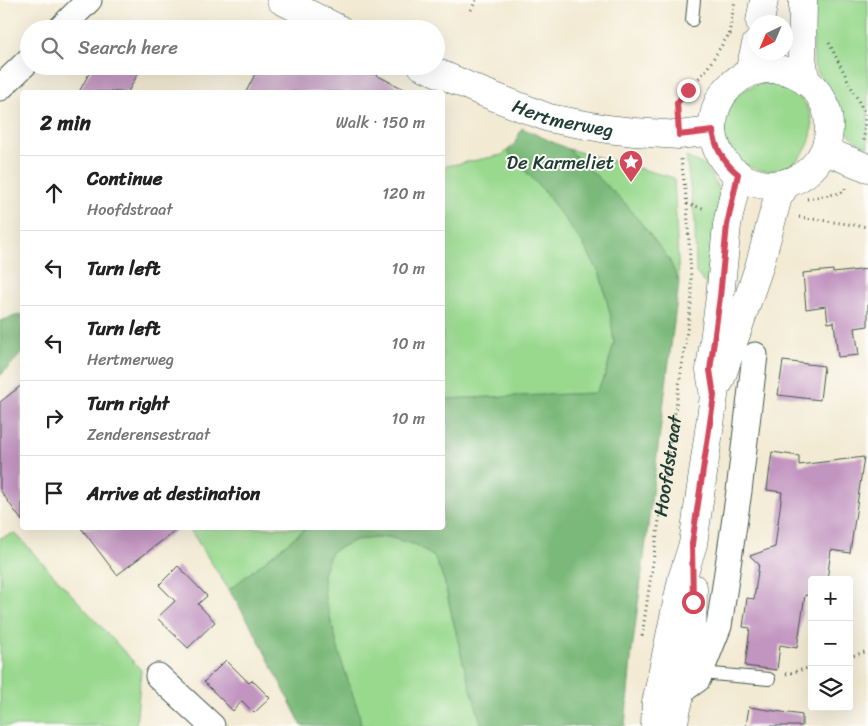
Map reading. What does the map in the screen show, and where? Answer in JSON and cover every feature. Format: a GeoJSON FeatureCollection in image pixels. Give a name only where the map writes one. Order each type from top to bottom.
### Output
{"type":"FeatureCollection","features":[{"type":"Feature","properties":{"kind":"main road"},"geometry":{"type":"LineString","coordinates":[[758,15],[764,0]]}},
{"type":"Feature","properties":{"kind":"main road"},"geometry":{"type":"LineString","coordinates":[[804,0],[802,58],[806,82]]}},
{"type":"Feature","properties":{"kind":"main road"},"geometry":{"type":"LineString","coordinates":[[283,1],[321,20]]}},
{"type":"Feature","properties":{"kind":"main road"},"geometry":{"type":"LineString","coordinates":[[750,60],[750,73]]}},
{"type":"Feature","properties":{"kind":"main road"},"geometry":{"type":"LineString","coordinates":[[764,70],[779,70],[793,74],[806,82],[817,93],[825,106],[828,122],[828,137],[824,151],[814,166],[802,176],[775,185],[749,181],[738,174],[723,160],[713,131],[714,116],[718,102],[726,90],[737,80],[750,73],[764,70]]}},
{"type":"Feature","properties":{"kind":"main road","name":"Hertmerweg"},"geometry":{"type":"LineString","coordinates":[[443,75],[550,118],[607,129],[679,135],[713,131]]}},
{"type":"Feature","properties":{"kind":"main road"},"geometry":{"type":"LineString","coordinates":[[824,151],[868,168]]}},
{"type":"Feature","properties":{"kind":"main road","name":"Hoofdstraat"},"geometry":{"type":"LineString","coordinates":[[714,396],[710,370],[727,225],[738,174]]}},
{"type":"Feature","properties":{"kind":"main road","name":"Hoofdstraat"},"geometry":{"type":"LineString","coordinates":[[656,726],[656,703],[682,579],[692,544],[714,396],[725,371],[759,267],[778,197],[788,182]]}},
{"type":"Feature","properties":{"kind":"main road","name":"Hoofdstraat"},"geometry":{"type":"LineString","coordinates":[[673,726],[692,641],[694,577],[692,544]]}},
{"type":"Feature","properties":{"kind":"street"},"geometry":{"type":"LineString","coordinates":[[69,20],[89,0]]}},
{"type":"Feature","properties":{"kind":"street"},"geometry":{"type":"LineString","coordinates":[[0,88],[20,69]]}},
{"type":"Feature","properties":{"kind":"street"},"geometry":{"type":"LineString","coordinates":[[680,692],[698,679],[719,626],[739,491],[755,354]]}},
{"type":"Feature","properties":{"kind":"street","name":"Hoofdstraat"},"geometry":{"type":"LineString","coordinates":[[701,486],[739,491]]}},
{"type":"Feature","properties":{"kind":"street"},"geometry":{"type":"LineString","coordinates":[[158,676],[212,726]]}},
{"type":"Feature","properties":{"kind":"lane"},"geometry":{"type":"LineString","coordinates":[[692,20],[694,0]]}},
{"type":"Feature","properties":{"kind":"lane"},"geometry":{"type":"LineString","coordinates":[[701,672],[769,679]]}},
{"type":"Feature","properties":{"kind":"path"},"geometry":{"type":"LineString","coordinates":[[471,10],[476,0]]}},
{"type":"Feature","properties":{"kind":"path"},"geometry":{"type":"LineString","coordinates":[[735,0],[729,34],[748,33]]}},
{"type":"Feature","properties":{"kind":"path","name":"Hoofdstraat"},"geometry":{"type":"LineString","coordinates":[[641,642],[692,296],[687,204],[677,103],[706,70],[729,34]]}},
{"type":"Feature","properties":{"kind":"path"},"geometry":{"type":"LineString","coordinates":[[796,216],[868,227]]}},
{"type":"Feature","properties":{"kind":"path"},"geometry":{"type":"LineString","coordinates":[[853,655],[868,651]]}},
{"type":"Feature","properties":{"kind":"path"},"geometry":{"type":"LineString","coordinates":[[769,679],[808,668]]}},
{"type":"Feature","properties":{"kind":"green space"},"geometry":{"type":"Polygon","coordinates":[[[812,0],[868,0],[868,147],[856,141],[840,122],[834,100],[814,66],[812,0]]]}},
{"type":"Feature","properties":{"kind":"green space"},"geometry":{"type":"Polygon","coordinates":[[[768,83],[785,86],[793,90],[805,102],[809,110],[812,127],[809,144],[805,152],[793,164],[785,168],[768,171],[751,168],[743,164],[731,152],[727,144],[724,127],[727,110],[731,102],[743,90],[751,86],[768,83]]]}},
{"type":"Feature","properties":{"kind":"green space"},"geometry":{"type":"Polygon","coordinates":[[[522,128],[568,149],[626,204],[669,259],[679,283],[631,659],[625,726],[482,726],[463,663],[444,580],[435,558],[417,545],[388,537],[355,540],[331,552],[323,574],[325,599],[342,663],[359,713],[361,726],[302,726],[253,629],[229,590],[304,530],[445,530],[445,399],[595,393],[605,376],[614,343],[611,317],[600,274],[583,244],[544,191],[507,151],[515,143],[522,128]]]}},
{"type":"Feature","properties":{"kind":"green space"},"geometry":{"type":"Polygon","coordinates":[[[568,149],[674,178],[679,283],[669,259],[626,204],[568,149]]]}},
{"type":"Feature","properties":{"kind":"green space"},"geometry":{"type":"Polygon","coordinates":[[[507,151],[544,191],[583,244],[600,274],[611,317],[614,343],[605,376],[595,393],[445,399],[445,166],[502,155],[507,151]]]}},
{"type":"Feature","properties":{"kind":"green space"},"geometry":{"type":"Polygon","coordinates":[[[686,157],[704,165],[719,190],[719,205],[708,287],[696,273],[695,221],[686,157]]]}},
{"type":"Feature","properties":{"kind":"green space"},"geometry":{"type":"Polygon","coordinates":[[[20,315],[20,355],[0,376],[0,321],[20,315]]]}},
{"type":"Feature","properties":{"kind":"green space"},"geometry":{"type":"Polygon","coordinates":[[[190,530],[304,530],[229,590],[190,530]]]}},
{"type":"Feature","properties":{"kind":"green space"},"geometry":{"type":"Polygon","coordinates":[[[15,533],[141,670],[136,726],[0,726],[0,538],[15,533]]]}},
{"type":"Feature","properties":{"kind":"green space"},"geometry":{"type":"Polygon","coordinates":[[[388,537],[417,545],[435,558],[444,580],[452,617],[482,726],[361,726],[359,713],[342,663],[325,599],[323,574],[331,552],[355,540],[388,537]]]}},
{"type":"Feature","properties":{"kind":"building"},"geometry":{"type":"Polygon","coordinates":[[[88,75],[137,75],[129,90],[80,90],[88,75]]]}},
{"type":"Feature","properties":{"kind":"building"},"geometry":{"type":"Polygon","coordinates":[[[254,75],[376,75],[406,90],[247,90],[254,75]]]}},
{"type":"Feature","properties":{"kind":"building"},"geometry":{"type":"Polygon","coordinates":[[[868,269],[868,326],[855,328],[859,355],[838,357],[834,322],[828,323],[826,306],[806,309],[803,273],[833,270],[833,273],[868,269]]]}},
{"type":"Feature","properties":{"kind":"building"},"geometry":{"type":"Polygon","coordinates":[[[783,361],[824,366],[820,400],[778,395],[783,361]]]}},
{"type":"Feature","properties":{"kind":"building"},"geometry":{"type":"Polygon","coordinates":[[[20,387],[20,518],[0,490],[0,402],[20,387]]]}},
{"type":"Feature","properties":{"kind":"building"},"geometry":{"type":"Polygon","coordinates":[[[772,452],[799,456],[799,465],[864,457],[850,553],[831,550],[828,576],[808,576],[808,595],[805,595],[797,648],[780,645],[777,670],[745,666],[750,628],[743,627],[747,598],[754,599],[759,564],[750,556],[775,547],[782,492],[767,490],[772,452]]]}},
{"type":"Feature","properties":{"kind":"building"},"geometry":{"type":"Polygon","coordinates":[[[83,530],[176,530],[117,575],[83,530]]]}},
{"type":"Feature","properties":{"kind":"building"},"geometry":{"type":"Polygon","coordinates":[[[178,566],[207,596],[198,604],[215,622],[188,648],[157,618],[175,601],[159,585],[178,566]]]}},
{"type":"Feature","properties":{"kind":"building"},"geometry":{"type":"Polygon","coordinates":[[[226,660],[249,683],[252,680],[270,698],[254,713],[242,701],[233,711],[204,682],[226,660]]]}},
{"type":"Feature","properties":{"kind":"building"},"geometry":{"type":"Polygon","coordinates":[[[749,707],[802,715],[802,726],[746,726],[749,707]]]}},
{"type":"Feature","properties":{"kind":"place","name":"De Karmeliet"},"geometry":{"type":"Point","coordinates":[631,183]}},
{"type":"Feature","properties":{"kind":"route"},"geometry":{"type":"LineString","coordinates":[[688,90],[677,103],[679,135],[713,131],[723,160],[738,174],[727,225],[710,370],[714,396],[692,544],[693,602]]}}]}
